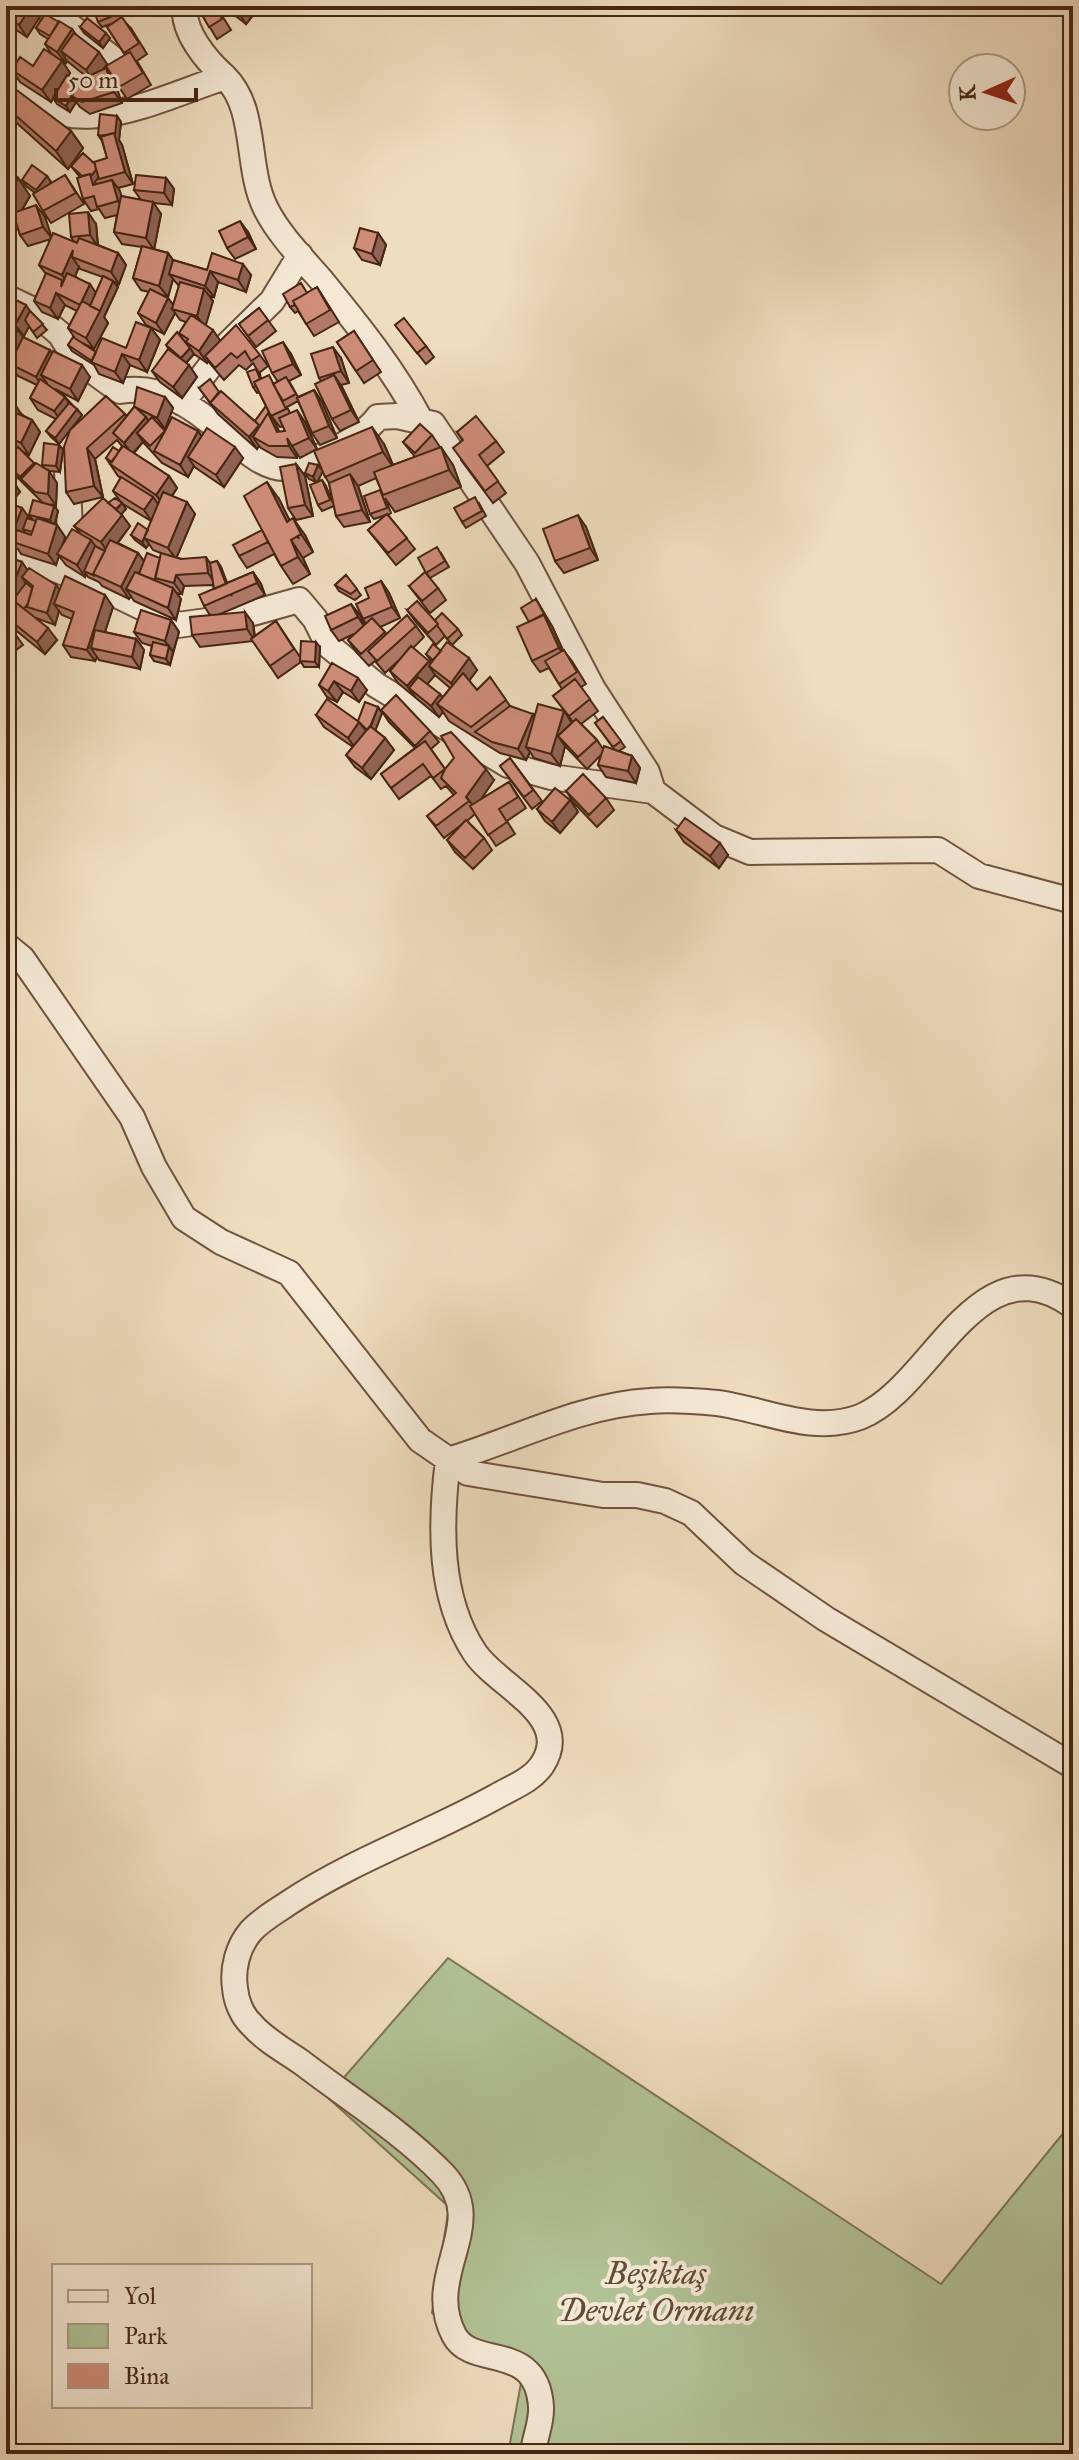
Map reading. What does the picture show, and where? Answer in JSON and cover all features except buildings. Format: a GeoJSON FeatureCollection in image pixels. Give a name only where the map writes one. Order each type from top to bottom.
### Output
{"type":"FeatureCollection","features":[{"type":"Feature","properties":{"kind":"street"},"geometry":{"type":"LineString","coordinates":[[44,6],[116,61]]}},
{"type":"Feature","properties":{"kind":"street"},"geometry":{"type":"LineString","coordinates":[[185,6],[184,14],[205,59],[238,90],[256,185],[267,211],[404,388],[421,421]]}},
{"type":"Feature","properties":{"kind":"street"},"geometry":{"type":"LineString","coordinates":[[6,78],[27,100],[46,110],[74,116],[107,117],[225,77]]}},
{"type":"Feature","properties":{"kind":"street"},"geometry":{"type":"LineString","coordinates":[[182,403],[224,348],[272,301],[300,255]]}},
{"type":"Feature","properties":{"kind":"street"},"geometry":{"type":"LineString","coordinates":[[6,297],[29,308],[60,334],[75,358],[120,391]]}},
{"type":"Feature","properties":{"kind":"street"},"geometry":{"type":"LineString","coordinates":[[99,414],[120,391],[143,388],[199,412],[262,462],[287,468],[331,452],[371,427],[378,417],[433,424],[527,563],[593,689],[647,772],[653,791]]}},
{"type":"Feature","properties":{"kind":"street"},"geometry":{"type":"LineString","coordinates":[[61,572],[70,543],[66,470],[67,456],[74,439]]}},
{"type":"Feature","properties":{"kind":"street"},"geometry":{"type":"LineString","coordinates":[[6,550],[178,625],[242,616],[299,600],[315,619],[328,645],[376,685],[508,765],[551,777],[653,791],[714,837],[750,852],[938,850],[979,876],[1073,901]]}},
{"type":"Feature","properties":{"kind":"street"},"geometry":{"type":"LineString","coordinates":[[8,951],[22,958],[132,1117],[154,1167],[184,1218],[221,1242],[289,1273],[420,1440],[468,1473],[603,1495],[637,1495],[691,1513],[744,1563],[826,1619],[1073,1766]]}},
{"type":"Feature","properties":{"kind":"street"},"geometry":{"type":"LineString","coordinates":[[448,1460],[611,1404],[654,1400],[716,1403],[788,1420],[844,1421],[867,1414],[891,1395],[952,1330],[991,1297],[1029,1289],[1058,1296],[1073,1306]]}},
{"type":"Feature","properties":{"kind":"street"},"geometry":{"type":"LineString","coordinates":[[448,1460],[442,1507],[453,1606],[478,1657],[504,1685],[529,1702],[544,1718],[549,1739],[545,1759],[527,1780],[446,1825],[332,1874],[262,1921],[239,1950],[235,1988],[244,2015],[252,2026],[382,2123],[450,2184],[461,2220],[458,2245],[444,2280],[448,2321],[459,2344],[510,2359],[530,2376],[541,2410],[533,2454]]}},
{"type":"Feature","properties":{"kind":"green space","name":"Beşiktaş Devlet Ormanı"},"geometry":{"type":"Polygon","coordinates":[[[448,1958],[941,2284],[1073,2121],[1073,2454],[508,2454],[521,2383],[432,2313],[449,2207],[327,2097],[448,1958]]]}}]}
